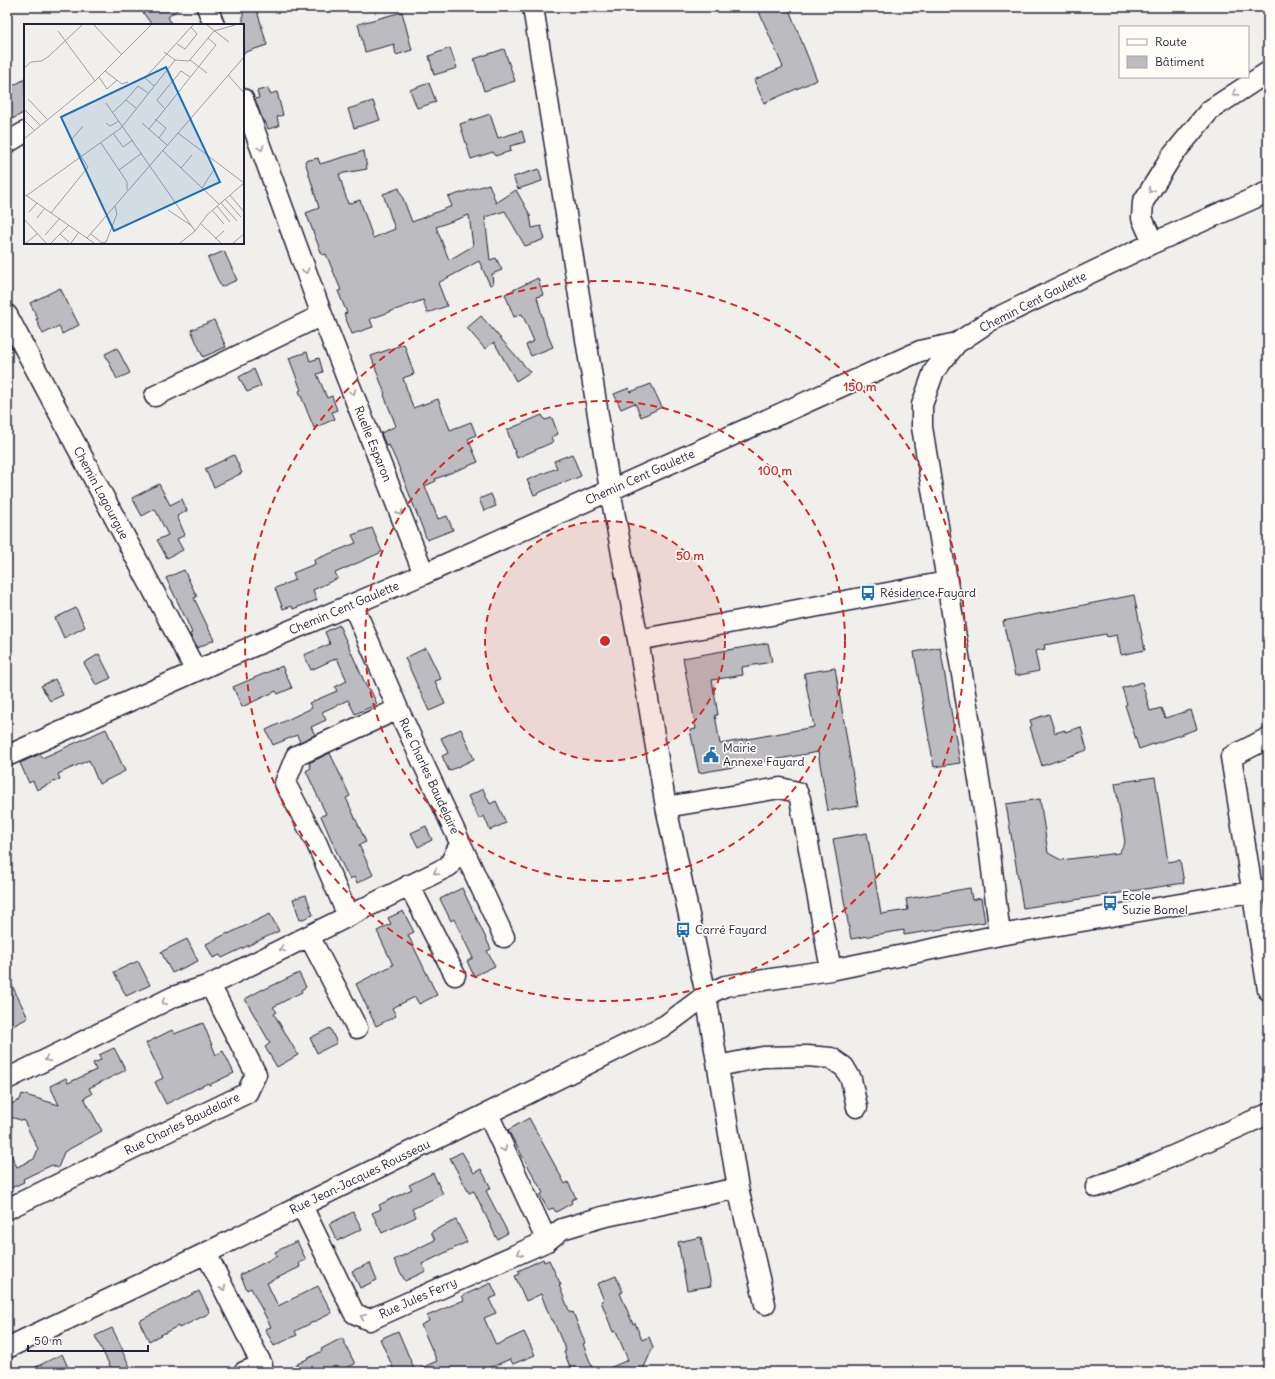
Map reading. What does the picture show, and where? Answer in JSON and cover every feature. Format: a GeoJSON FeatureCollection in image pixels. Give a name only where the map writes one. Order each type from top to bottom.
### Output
{"type":"FeatureCollection","features":[{"type":"Feature","properties":{"kind":"street"},"geometry":{"type":"LineString","coordinates":[[533,7],[610,490],[638,640],[666,807],[706,994],[738,1188],[765,1304]]}},
{"type":"Feature","properties":{"kind":"street"},"geometry":{"type":"LineString","coordinates":[[1153,243],[1142,218],[1143,202],[1172,156],[1210,110],[1268,72]]}},
{"type":"Feature","properties":{"kind":"street","name":"Ruelle Esparon"},"geometry":{"type":"LineString","coordinates":[[244,102],[322,315],[424,574]]}},
{"type":"Feature","properties":{"kind":"street"},"geometry":{"type":"LineString","coordinates":[[7,143],[24,133]]}},
{"type":"Feature","properties":{"kind":"street","name":"Chemin Cent Gaulette"},"geometry":{"type":"LineString","coordinates":[[7,756],[196,671],[424,574],[920,351],[957,343],[990,321],[1153,243],[1268,192]]}},
{"type":"Feature","properties":{"kind":"street","name":"Chemin Lagourgue"},"geometry":{"type":"LineString","coordinates":[[7,315],[196,671]]}},
{"type":"Feature","properties":{"kind":"street"},"geometry":{"type":"LineString","coordinates":[[155,396],[322,315]]}},
{"type":"Feature","properties":{"kind":"street"},"geometry":{"type":"LineString","coordinates":[[957,343],[934,371],[922,405],[922,427],[986,829],[1000,935]]}},
{"type":"Feature","properties":{"kind":"street"},"geometry":{"type":"LineString","coordinates":[[638,640],[946,582]]}},
{"type":"Feature","properties":{"kind":"street","name":"Rue Charles Baudelaire"},"geometry":{"type":"LineString","coordinates":[[353,605],[398,709],[504,937]]}},
{"type":"Feature","properties":{"kind":"street","name":"Rue Charles Baudelaire"},"geometry":{"type":"LineString","coordinates":[[348,916],[317,844],[285,783],[296,756],[398,709]]}},
{"type":"Feature","properties":{"kind":"street"},"geometry":{"type":"LineString","coordinates":[[1268,738],[1231,757],[1261,891],[1268,990]]}},
{"type":"Feature","properties":{"kind":"street"},"geometry":{"type":"LineString","coordinates":[[666,807],[780,788],[797,792],[800,799],[831,970]]}},
{"type":"Feature","properties":{"kind":"street","name":"Rue Charles Baudelaire"},"geometry":{"type":"LineString","coordinates":[[7,1079],[173,997],[210,985],[449,866],[460,844]]}},
{"type":"Feature","properties":{"kind":"street"},"geometry":{"type":"LineString","coordinates":[[409,885],[455,975]]}},
{"type":"Feature","properties":{"kind":"street","name":"Rue Jean-Jacques Rousseau"},"geometry":{"type":"LineString","coordinates":[[7,1348],[302,1206],[666,1025],[706,994],[726,986],[831,970],[1000,935],[1261,891]]}},
{"type":"Feature","properties":{"kind":"street"},"geometry":{"type":"LineString","coordinates":[[309,936],[357,1028]]}},
{"type":"Feature","properties":{"kind":"street","name":"Rue Charles Baudelaire"},"geometry":{"type":"LineString","coordinates":[[7,1209],[247,1093],[256,1074],[210,985]]}},
{"type":"Feature","properties":{"kind":"street"},"geometry":{"type":"LineString","coordinates":[[718,1066],[763,1057],[807,1056],[831,1058],[844,1067],[851,1079],[857,1107]]}},
{"type":"Feature","properties":{"kind":"street"},"geometry":{"type":"LineString","coordinates":[[488,1114],[547,1241]]}},
{"type":"Feature","properties":{"kind":"street"},"geometry":{"type":"LineString","coordinates":[[1096,1187],[1148,1167],[1268,1114]]}},
{"type":"Feature","properties":{"kind":"street","name":"Rue Jules Ferry"},"geometry":{"type":"LineString","coordinates":[[302,1206],[354,1313],[369,1320],[547,1241],[562,1229],[602,1218],[738,1188]]}},
{"type":"Feature","properties":{"kind":"street"},"geometry":{"type":"LineString","coordinates":[[206,1253],[262,1365],[244,1372]]}},
{"type":"Feature","properties":{"kind":"building"},"geometry":{"type":"Polygon","coordinates":[[[139,7],[181,7],[168,17],[172,24],[151,24],[139,7]]]}},
{"type":"Feature","properties":{"kind":"building"},"geometry":{"type":"Polygon","coordinates":[[[243,7],[256,7],[267,45],[244,53],[243,7]]]}},
{"type":"Feature","properties":{"kind":"building"},"geometry":{"type":"Polygon","coordinates":[[[757,7],[788,7],[817,80],[764,103],[754,80],[783,67],[757,7]]]}},
{"type":"Feature","properties":{"kind":"building"},"geometry":{"type":"Polygon","coordinates":[[[402,12],[412,50],[396,55],[394,44],[365,52],[358,24],[402,12]]]}},
{"type":"Feature","properties":{"kind":"building"},"geometry":{"type":"Polygon","coordinates":[[[450,48],[457,68],[434,75],[429,56],[450,48]]]}},
{"type":"Feature","properties":{"kind":"building"},"geometry":{"type":"Polygon","coordinates":[[[504,49],[515,81],[484,91],[474,59],[504,49]]]}},
{"type":"Feature","properties":{"kind":"building"},"geometry":{"type":"Polygon","coordinates":[[[24,80],[24,113],[7,122],[7,89],[24,80]]]}},
{"type":"Feature","properties":{"kind":"building"},"geometry":{"type":"Polygon","coordinates":[[[429,83],[436,102],[417,108],[410,90],[429,83]]]}},
{"type":"Feature","properties":{"kind":"building"},"geometry":{"type":"Polygon","coordinates":[[[268,88],[270,94],[277,92],[283,115],[277,117],[279,126],[268,129],[265,121],[263,121],[255,99],[259,98],[257,91],[268,88]]]}},
{"type":"Feature","properties":{"kind":"building"},"geometry":{"type":"Polygon","coordinates":[[[373,101],[380,120],[354,128],[348,109],[373,101]]]}},
{"type":"Feature","properties":{"kind":"building"},"geometry":{"type":"Polygon","coordinates":[[[490,114],[498,138],[522,131],[525,142],[510,146],[511,151],[495,156],[493,152],[471,159],[460,124],[490,114]]]}},
{"type":"Feature","properties":{"kind":"building"},"geometry":{"type":"Polygon","coordinates":[[[364,151],[367,169],[339,174],[348,204],[360,200],[373,238],[395,229],[383,194],[399,188],[412,222],[452,206],[448,197],[489,184],[496,203],[516,190],[530,215],[532,228],[541,226],[545,239],[525,246],[505,211],[485,217],[490,260],[496,258],[502,270],[492,274],[493,284],[490,285],[479,261],[438,283],[447,306],[427,313],[423,300],[370,319],[373,327],[352,334],[344,314],[347,313],[338,291],[341,290],[326,254],[322,255],[306,213],[319,208],[305,161],[318,158],[320,164],[364,151]],[[469,215],[436,227],[449,260],[473,246],[469,215]]]}},
{"type":"Feature","properties":{"kind":"building"},"geometry":{"type":"Polygon","coordinates":[[[539,169],[542,181],[518,189],[513,177],[539,169]]]}},
{"type":"Feature","properties":{"kind":"building"},"geometry":{"type":"Polygon","coordinates":[[[224,251],[237,280],[221,287],[208,258],[224,251]]]}},
{"type":"Feature","properties":{"kind":"building"},"geometry":{"type":"Polygon","coordinates":[[[538,278],[543,295],[537,297],[546,331],[553,347],[531,356],[526,345],[534,341],[522,314],[514,317],[505,294],[538,278]]]}},
{"type":"Feature","properties":{"kind":"building"},"geometry":{"type":"Polygon","coordinates":[[[60,288],[79,325],[62,334],[59,326],[43,334],[30,303],[60,288]]]}},
{"type":"Feature","properties":{"kind":"building"},"geometry":{"type":"Polygon","coordinates":[[[481,316],[530,372],[516,381],[494,342],[485,349],[467,328],[481,316]]]}},
{"type":"Feature","properties":{"kind":"building"},"geometry":{"type":"Polygon","coordinates":[[[214,320],[226,347],[203,357],[191,330],[214,320]]]}},
{"type":"Feature","properties":{"kind":"building"},"geometry":{"type":"Polygon","coordinates":[[[404,344],[414,374],[403,378],[413,408],[438,399],[450,430],[471,422],[476,435],[468,439],[478,462],[435,479],[436,481],[425,486],[438,519],[447,516],[453,530],[427,540],[398,465],[389,445],[386,446],[381,433],[396,426],[371,356],[404,344]]]}},
{"type":"Feature","properties":{"kind":"building"},"geometry":{"type":"Polygon","coordinates":[[[117,348],[130,373],[117,379],[105,354],[117,348]]]}},
{"type":"Feature","properties":{"kind":"building"},"geometry":{"type":"Polygon","coordinates":[[[307,352],[310,361],[319,358],[323,372],[317,374],[327,398],[332,396],[337,410],[332,412],[335,419],[314,428],[299,391],[301,390],[289,358],[307,352]]]}},
{"type":"Feature","properties":{"kind":"building"},"geometry":{"type":"Polygon","coordinates":[[[254,369],[261,386],[247,392],[239,377],[254,369]]]}},
{"type":"Feature","properties":{"kind":"building"},"geometry":{"type":"Polygon","coordinates":[[[651,384],[662,407],[641,417],[635,403],[621,409],[614,394],[629,388],[630,392],[651,384]]]}},
{"type":"Feature","properties":{"kind":"building"},"geometry":{"type":"Polygon","coordinates":[[[542,415],[545,420],[552,418],[558,434],[551,437],[553,442],[517,458],[507,430],[542,415]]]}},
{"type":"Feature","properties":{"kind":"building"},"geometry":{"type":"Polygon","coordinates":[[[572,454],[581,476],[534,495],[527,480],[557,468],[554,461],[572,454]]]}},
{"type":"Feature","properties":{"kind":"building"},"geometry":{"type":"Polygon","coordinates":[[[234,455],[242,473],[214,487],[205,469],[234,455]]]}},
{"type":"Feature","properties":{"kind":"building"},"geometry":{"type":"Polygon","coordinates":[[[159,484],[170,505],[182,499],[187,511],[177,516],[185,535],[177,539],[183,550],[167,558],[157,540],[168,535],[155,509],[142,516],[132,498],[159,484]]]}},
{"type":"Feature","properties":{"kind":"building"},"geometry":{"type":"Polygon","coordinates":[[[491,494],[496,506],[484,511],[479,499],[491,494]]]}},
{"type":"Feature","properties":{"kind":"building"},"geometry":{"type":"Polygon","coordinates":[[[372,528],[382,552],[335,573],[338,578],[313,590],[317,600],[293,609],[292,606],[283,609],[275,588],[295,580],[293,573],[315,564],[314,560],[356,543],[352,535],[372,528]]]}},
{"type":"Feature","properties":{"kind":"building"},"geometry":{"type":"Polygon","coordinates":[[[184,570],[197,597],[194,598],[214,640],[197,648],[190,634],[192,633],[185,617],[166,578],[184,570]]]}},
{"type":"Feature","properties":{"kind":"building"},"geometry":{"type":"Polygon","coordinates":[[[1134,595],[1145,650],[1121,655],[1117,635],[1107,637],[1106,634],[1044,645],[1045,649],[1035,651],[1039,671],[1015,676],[1003,621],[1134,595]]]}},
{"type":"Feature","properties":{"kind":"building"},"geometry":{"type":"Polygon","coordinates":[[[76,608],[85,627],[64,638],[55,618],[76,608]]]}},
{"type":"Feature","properties":{"kind":"building"},"geometry":{"type":"Polygon","coordinates":[[[339,625],[368,690],[370,689],[377,704],[355,714],[348,700],[322,712],[326,720],[311,727],[315,735],[300,742],[297,735],[273,745],[266,730],[312,708],[309,703],[337,691],[335,687],[347,681],[337,658],[311,670],[304,655],[330,644],[325,632],[339,625]]]}},
{"type":"Feature","properties":{"kind":"building"},"geometry":{"type":"Polygon","coordinates":[[[768,643],[772,662],[742,667],[743,675],[712,680],[718,715],[715,715],[720,744],[814,727],[804,673],[835,668],[858,806],[828,811],[818,752],[699,773],[690,730],[696,729],[683,658],[768,643]]]}},
{"type":"Feature","properties":{"kind":"building"},"geometry":{"type":"Polygon","coordinates":[[[940,647],[960,763],[934,767],[914,652],[940,647]]]}},
{"type":"Feature","properties":{"kind":"building"},"geometry":{"type":"Polygon","coordinates":[[[426,648],[441,679],[435,681],[445,704],[429,711],[405,658],[426,648]]]}},
{"type":"Feature","properties":{"kind":"building"},"geometry":{"type":"Polygon","coordinates":[[[99,654],[111,678],[96,685],[84,663],[99,654]]]}},
{"type":"Feature","properties":{"kind":"building"},"geometry":{"type":"Polygon","coordinates":[[[282,666],[292,688],[278,694],[276,691],[242,707],[233,687],[282,666]]]}},
{"type":"Feature","properties":{"kind":"building"},"geometry":{"type":"Polygon","coordinates":[[[55,679],[63,695],[50,701],[41,686],[55,679]]]}},
{"type":"Feature","properties":{"kind":"building"},"geometry":{"type":"Polygon","coordinates":[[[1142,682],[1150,711],[1161,708],[1165,718],[1191,710],[1197,729],[1139,749],[1125,705],[1127,704],[1122,688],[1142,682]]]}},
{"type":"Feature","properties":{"kind":"building"},"geometry":{"type":"Polygon","coordinates":[[[1049,714],[1055,733],[1065,730],[1065,732],[1081,727],[1087,750],[1042,766],[1030,727],[1032,726],[1030,720],[1049,714]]]}},
{"type":"Feature","properties":{"kind":"building"},"geometry":{"type":"Polygon","coordinates":[[[106,729],[125,771],[99,784],[89,760],[58,774],[60,779],[37,790],[33,781],[29,783],[20,763],[40,754],[42,758],[106,729]]]}},
{"type":"Feature","properties":{"kind":"building"},"geometry":{"type":"Polygon","coordinates":[[[461,729],[474,759],[449,771],[442,756],[448,753],[441,738],[461,729]]]}},
{"type":"Feature","properties":{"kind":"building"},"geometry":{"type":"Polygon","coordinates":[[[330,753],[350,796],[346,798],[366,842],[359,845],[373,875],[357,883],[354,877],[350,879],[341,862],[321,816],[326,814],[306,771],[311,768],[309,763],[330,753]]]}},
{"type":"Feature","properties":{"kind":"building"},"geometry":{"type":"Polygon","coordinates":[[[1155,777],[1168,862],[1180,860],[1184,883],[1023,908],[1006,804],[1040,799],[1048,853],[1061,860],[1119,853],[1125,842],[1115,783],[1155,777]]]}},
{"type":"Feature","properties":{"kind":"building"},"geometry":{"type":"Polygon","coordinates":[[[483,789],[490,804],[496,801],[506,823],[490,830],[484,816],[479,819],[468,796],[483,789]]]}},
{"type":"Feature","properties":{"kind":"building"},"geometry":{"type":"Polygon","coordinates":[[[426,826],[432,840],[418,847],[411,833],[426,826]]]}},
{"type":"Feature","properties":{"kind":"building"},"geometry":{"type":"Polygon","coordinates":[[[867,833],[881,914],[908,910],[906,899],[970,888],[972,900],[981,898],[985,922],[904,935],[904,930],[851,939],[833,839],[867,833]]]}},
{"type":"Feature","properties":{"kind":"building"},"geometry":{"type":"Polygon","coordinates":[[[462,888],[491,949],[487,951],[495,966],[474,976],[467,961],[473,958],[454,919],[451,921],[440,899],[462,888]]]}},
{"type":"Feature","properties":{"kind":"building"},"geometry":{"type":"Polygon","coordinates":[[[306,895],[313,915],[300,920],[293,899],[306,895]]]}},
{"type":"Feature","properties":{"kind":"building"},"geometry":{"type":"Polygon","coordinates":[[[403,911],[414,932],[408,935],[437,995],[419,1004],[415,997],[392,1008],[396,1016],[376,1026],[356,984],[393,965],[377,931],[391,924],[388,918],[403,911]]]}},
{"type":"Feature","properties":{"kind":"building"},"geometry":{"type":"Polygon","coordinates":[[[270,914],[279,931],[222,958],[220,955],[213,958],[206,944],[270,914]]]}},
{"type":"Feature","properties":{"kind":"building"},"geometry":{"type":"Polygon","coordinates":[[[187,939],[198,961],[172,973],[161,952],[187,939]]]}},
{"type":"Feature","properties":{"kind":"building"},"geometry":{"type":"Polygon","coordinates":[[[138,961],[150,985],[126,996],[114,972],[138,961]]]}},
{"type":"Feature","properties":{"kind":"building"},"geometry":{"type":"Polygon","coordinates":[[[299,973],[306,987],[301,990],[302,992],[273,1007],[277,1012],[274,1014],[298,1055],[277,1067],[265,1047],[270,1043],[245,999],[263,989],[299,973]]]}},
{"type":"Feature","properties":{"kind":"building"},"geometry":{"type":"Polygon","coordinates":[[[7,975],[28,1018],[7,1029],[7,975]]]}},
{"type":"Feature","properties":{"kind":"building"},"geometry":{"type":"Polygon","coordinates":[[[203,1023],[216,1055],[223,1051],[234,1073],[209,1085],[208,1083],[166,1104],[155,1082],[163,1078],[146,1043],[172,1030],[174,1034],[203,1023]]]}},
{"type":"Feature","properties":{"kind":"building"},"geometry":{"type":"Polygon","coordinates":[[[330,1028],[337,1043],[317,1053],[310,1038],[330,1028]]]}},
{"type":"Feature","properties":{"kind":"building"},"geometry":{"type":"Polygon","coordinates":[[[114,1048],[126,1070],[89,1088],[92,1094],[84,1098],[102,1131],[64,1152],[58,1168],[52,1165],[23,1179],[24,1182],[11,1188],[7,1180],[7,1147],[17,1167],[34,1159],[38,1149],[24,1121],[7,1116],[7,1106],[20,1100],[22,1094],[59,1105],[50,1086],[66,1078],[68,1083],[96,1070],[93,1063],[101,1060],[99,1055],[114,1048]]]}},
{"type":"Feature","properties":{"kind":"building"},"geometry":{"type":"Polygon","coordinates":[[[529,1118],[565,1184],[568,1182],[576,1198],[571,1200],[572,1203],[556,1212],[553,1208],[548,1210],[540,1195],[543,1193],[508,1130],[529,1118]]]}},
{"type":"Feature","properties":{"kind":"building"},"geometry":{"type":"Polygon","coordinates":[[[462,1152],[474,1173],[481,1169],[491,1188],[486,1191],[508,1233],[497,1239],[474,1191],[469,1193],[450,1158],[462,1152]]]}},
{"type":"Feature","properties":{"kind":"building"},"geometry":{"type":"Polygon","coordinates":[[[433,1173],[443,1194],[412,1209],[416,1217],[382,1233],[372,1213],[381,1209],[379,1205],[412,1189],[409,1185],[433,1173]]]}},
{"type":"Feature","properties":{"kind":"building"},"geometry":{"type":"Polygon","coordinates":[[[353,1212],[362,1229],[337,1241],[329,1224],[353,1212]]]}},
{"type":"Feature","properties":{"kind":"building"},"geometry":{"type":"Polygon","coordinates":[[[456,1220],[467,1242],[422,1264],[426,1271],[405,1281],[394,1260],[435,1240],[431,1232],[456,1220]]]}},
{"type":"Feature","properties":{"kind":"building"},"geometry":{"type":"Polygon","coordinates":[[[701,1237],[711,1286],[687,1290],[678,1242],[701,1237]]]}},
{"type":"Feature","properties":{"kind":"building"},"geometry":{"type":"Polygon","coordinates":[[[297,1241],[306,1260],[299,1263],[300,1267],[267,1283],[278,1306],[318,1286],[332,1313],[295,1331],[297,1335],[274,1346],[265,1329],[271,1327],[251,1288],[247,1290],[240,1275],[277,1256],[275,1252],[297,1241]]]}},
{"type":"Feature","properties":{"kind":"building"},"geometry":{"type":"Polygon","coordinates":[[[543,1259],[544,1262],[549,1260],[561,1285],[559,1285],[570,1313],[573,1312],[594,1372],[572,1372],[564,1352],[566,1351],[553,1320],[551,1320],[541,1294],[526,1301],[515,1276],[520,1274],[518,1271],[543,1259]]]}},
{"type":"Feature","properties":{"kind":"building"},"geometry":{"type":"Polygon","coordinates":[[[370,1263],[377,1280],[360,1288],[352,1271],[370,1263]]]}},
{"type":"Feature","properties":{"kind":"building"},"geometry":{"type":"Polygon","coordinates":[[[616,1276],[623,1292],[620,1293],[633,1324],[635,1323],[642,1340],[649,1337],[653,1347],[642,1372],[600,1372],[628,1360],[616,1331],[613,1332],[601,1301],[604,1300],[597,1284],[616,1276]]]}},
{"type":"Feature","properties":{"kind":"building"},"geometry":{"type":"Polygon","coordinates":[[[491,1283],[497,1296],[489,1299],[496,1313],[484,1318],[496,1345],[524,1332],[535,1355],[513,1364],[510,1359],[480,1372],[395,1372],[380,1339],[398,1331],[415,1371],[437,1361],[421,1325],[429,1321],[427,1316],[464,1300],[462,1296],[491,1283]]]}},
{"type":"Feature","properties":{"kind":"building"},"geometry":{"type":"Polygon","coordinates":[[[199,1291],[210,1313],[179,1328],[178,1326],[149,1341],[139,1321],[199,1291]]]}},
{"type":"Feature","properties":{"kind":"building"},"geometry":{"type":"Polygon","coordinates":[[[112,1328],[133,1372],[113,1372],[95,1336],[112,1328]]]}},
{"type":"Feature","properties":{"kind":"building"},"geometry":{"type":"Polygon","coordinates":[[[342,1338],[355,1364],[337,1372],[282,1372],[322,1351],[321,1349],[342,1338]]]}},
{"type":"Feature","properties":{"kind":"building"},"geometry":{"type":"Polygon","coordinates":[[[62,1354],[70,1372],[26,1372],[62,1354]]]}},
{"type":"Feature","properties":{"kind":"place","name":"Résidence Fayard"},"geometry":{"type":"Point","coordinates":[868,593]}},
{"type":"Feature","properties":{"kind":"place","name":"Mairie Annexe Fayard"},"geometry":{"type":"Point","coordinates":[711,755]}},
{"type":"Feature","properties":{"kind":"place","name":"Ecole Suzie Bomel"},"geometry":{"type":"Point","coordinates":[1110,903]}},
{"type":"Feature","properties":{"kind":"place","name":"Carré Fayard"},"geometry":{"type":"Point","coordinates":[683,930]}}]}
